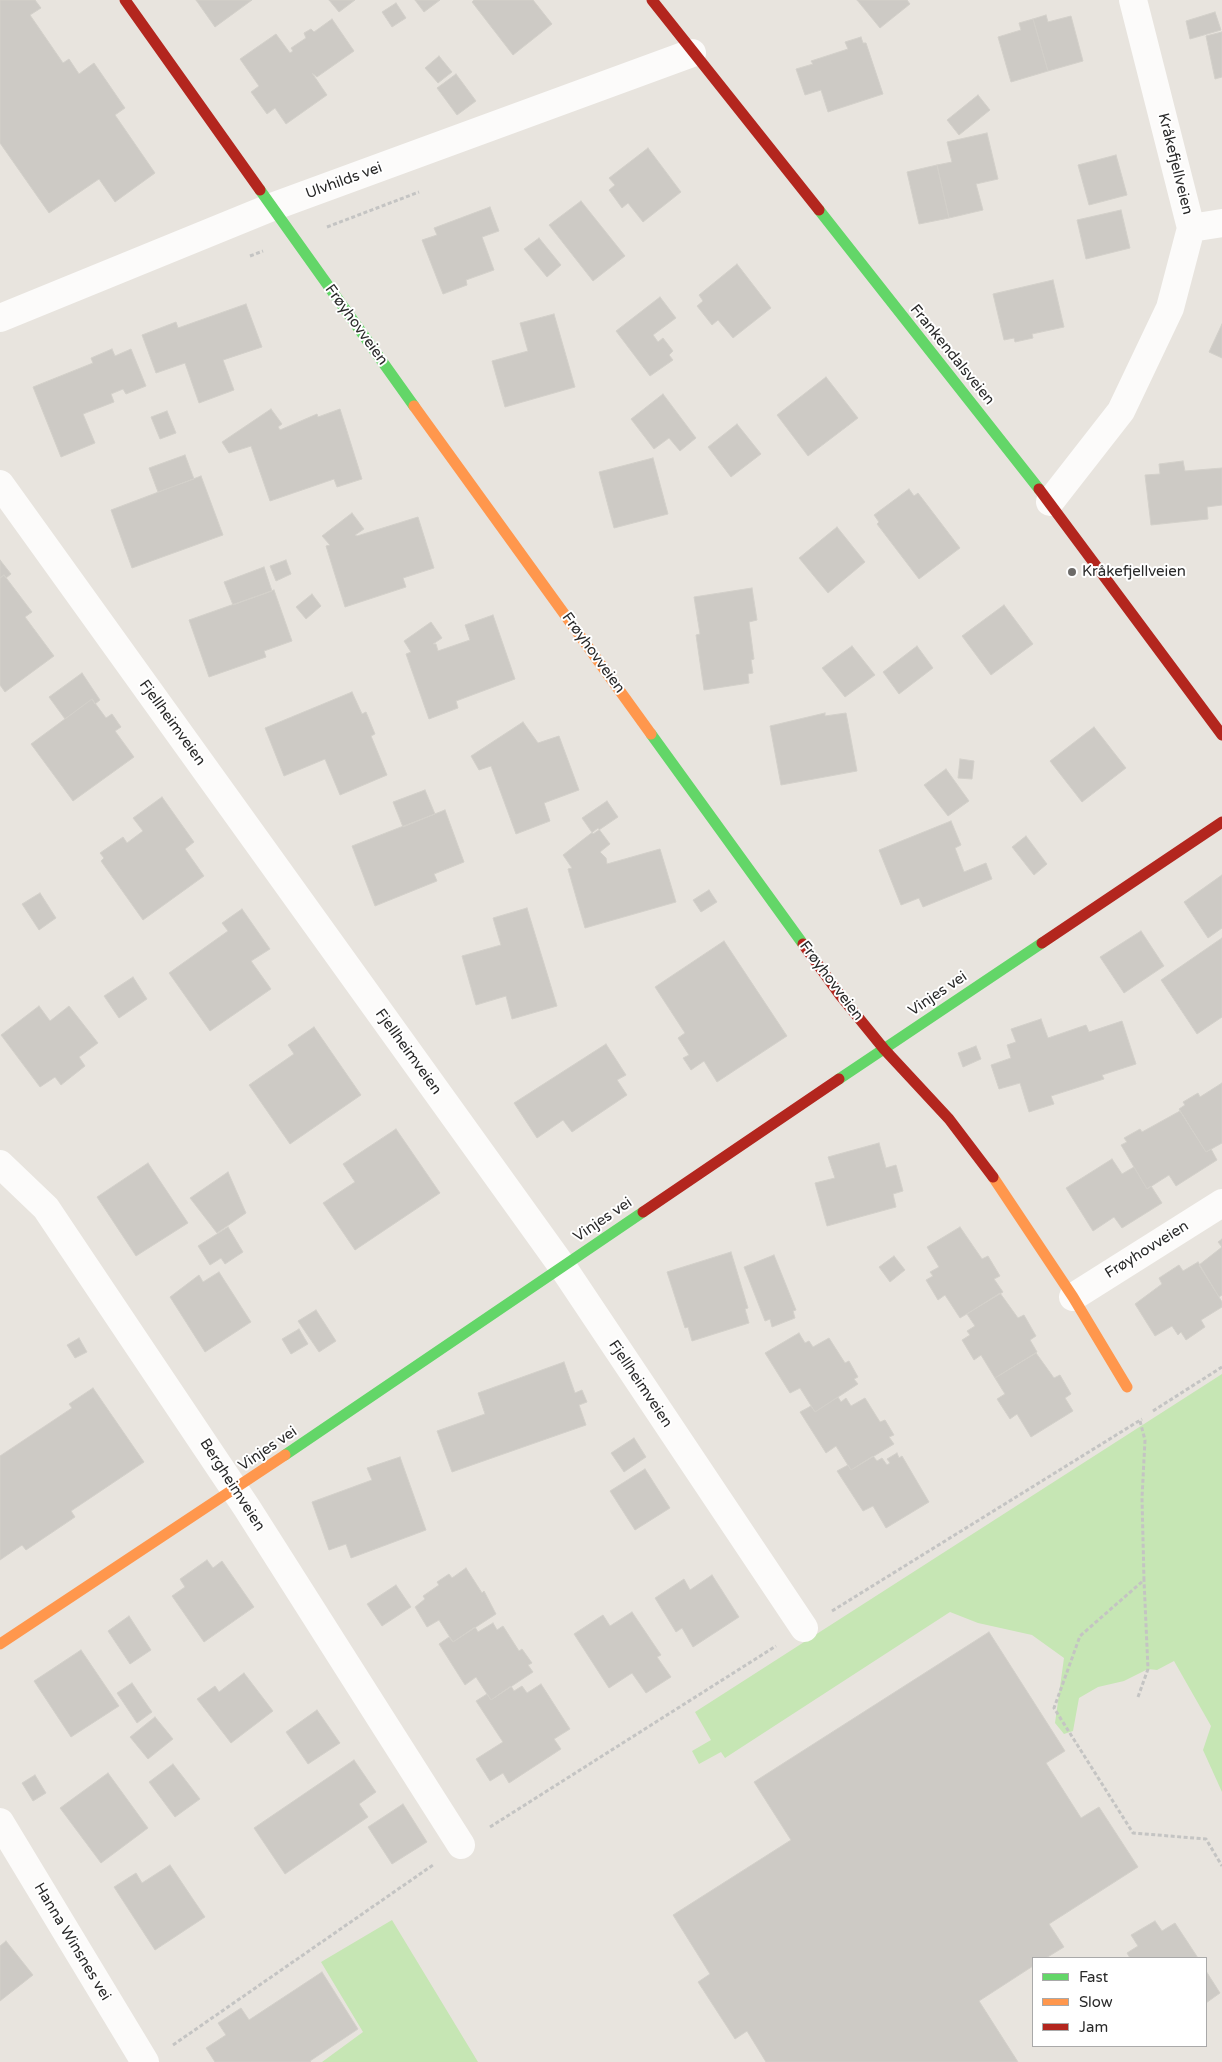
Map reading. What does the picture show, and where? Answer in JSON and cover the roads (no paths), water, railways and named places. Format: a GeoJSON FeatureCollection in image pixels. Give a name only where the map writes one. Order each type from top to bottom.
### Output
{"type":"FeatureCollection","features":[{"type":"Feature","properties":{"kind":"street","name":"Frøyhovveien"},"geometry":{"type":"LineString","coordinates":[[125,0],[840,995],[884,1048],[949,1119],[996,1181],[1073,1297],[1127,1387]]}},
{"type":"Feature","properties":{"kind":"street","name":"Frankendalsveien"},"geometry":{"type":"LineString","coordinates":[[652,0],[692,53],[1050,502],[1222,735]]}},
{"type":"Feature","properties":{"kind":"street","name":"Kråkefjellveien"},"geometry":{"type":"LineString","coordinates":[[1050,502],[1121,411],[1170,308],[1192,228],[1133,0]]}},
{"type":"Feature","properties":{"kind":"street","name":"Ulvhilds vei"},"geometry":{"type":"LineString","coordinates":[[0,318],[272,207],[692,53]]}},
{"type":"Feature","properties":{"kind":"street"},"geometry":{"type":"LineString","coordinates":[[1192,228],[1222,223]]}},
{"type":"Feature","properties":{"kind":"street","name":"Fjellheimveien"},"geometry":{"type":"LineString","coordinates":[[0,484],[562,1266],[804,1628]]}},
{"type":"Feature","properties":{"kind":"street","name":"Vinjes vei"},"geometry":{"type":"LineString","coordinates":[[0,1644],[235,1489],[884,1048],[1222,822]]}},
{"type":"Feature","properties":{"kind":"street","name":"Bergheimveien"},"geometry":{"type":"LineString","coordinates":[[0,1164],[46,1208],[235,1489],[461,1845]]}},
{"type":"Feature","properties":{"kind":"street","name":"Frøyhovveien"},"geometry":{"type":"LineString","coordinates":[[1073,1297],[1222,1202]]}},
{"type":"Feature","properties":{"kind":"street","name":"Hanna Winsnes vei"},"geometry":{"type":"LineString","coordinates":[[0,1822],[145,2062]]}},
{"type":"Feature","properties":{"kind":"place","name":"Kråkefjellveien"},"geometry":{"type":"Point","coordinates":[1072,572]}}]}
